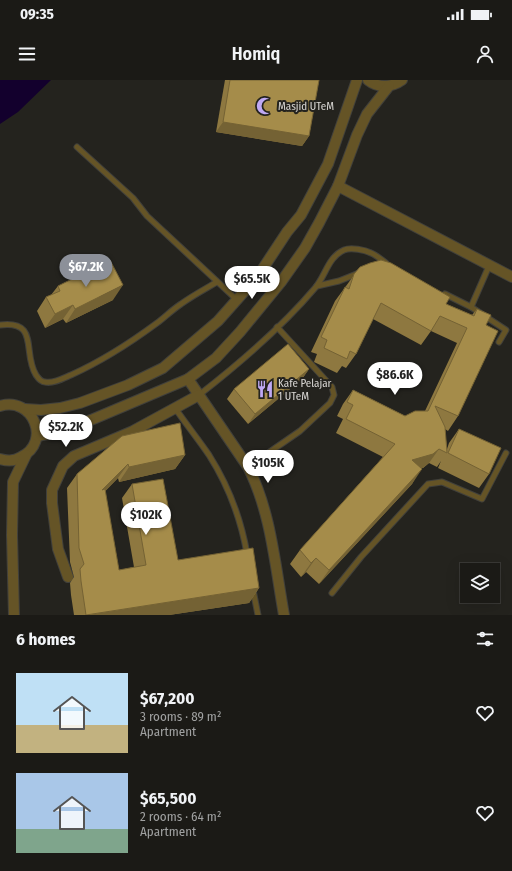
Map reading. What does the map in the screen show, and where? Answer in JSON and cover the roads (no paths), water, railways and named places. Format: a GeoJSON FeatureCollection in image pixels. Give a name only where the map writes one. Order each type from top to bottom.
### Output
{"type":"FeatureCollection","features":[{"type":"Feature","properties":{"kind":"street"},"geometry":{"type":"LineString","coordinates":[[0,406],[12,405],[25,409],[41,410],[60,408],[80,403],[128,385],[163,368],[218,321],[258,276],[287,232],[301,215],[328,164],[357,80]]}},
{"type":"Feature","properties":{"kind":"street"},"geometry":{"type":"LineString","coordinates":[[368,80],[380,86],[397,84],[402,80]]}},
{"type":"Feature","properties":{"kind":"street"},"geometry":{"type":"LineString","coordinates":[[37,436],[48,434],[91,420],[188,379],[216,358],[240,332],[281,282],[305,248],[338,186],[357,135],[367,114],[389,86]]}},
{"type":"Feature","properties":{"kind":"street"},"geometry":{"type":"LineString","coordinates":[[338,186],[512,277]]}},
{"type":"Feature","properties":{"kind":"street"},"geometry":{"type":"LineString","coordinates":[[188,379],[255,479],[266,512],[284,615]]}},
{"type":"Feature","properties":{"kind":"street"},"geometry":{"type":"LineString","coordinates":[[68,577],[58,549],[52,504],[52,490],[63,466],[74,456],[133,431],[199,395]]}},
{"type":"Feature","properties":{"kind":"street"},"geometry":{"type":"LineString","coordinates":[[14,615],[12,535],[14,482],[26,455],[35,443],[37,436],[36,426],[32,417],[25,409]]}},
{"type":"Feature","properties":{"kind":"street"},"geometry":{"type":"LineString","coordinates":[[0,459],[14,460],[26,455]]}},
{"type":"Feature","properties":{"kind":"lane"},"geometry":{"type":"LineString","coordinates":[[77,147],[133,198],[147,216],[236,299]]}},
{"type":"Feature","properties":{"kind":"lane"},"geometry":{"type":"LineString","coordinates":[[199,395],[222,377],[277,327],[317,286],[334,257],[346,249],[357,250],[371,253],[388,265]]}},
{"type":"Feature","properties":{"kind":"lane"},"geometry":{"type":"LineString","coordinates":[[471,307],[489,266]]}},
{"type":"Feature","properties":{"kind":"lane"},"geometry":{"type":"LineString","coordinates":[[317,286],[339,282],[366,272]]}},
{"type":"Feature","properties":{"kind":"lane"},"geometry":{"type":"LineString","coordinates":[[0,325],[20,326],[25,330],[33,371],[38,379],[45,382],[54,381],[94,365],[158,323],[181,304],[218,282]]}},
{"type":"Feature","properties":{"kind":"lane"},"geometry":{"type":"LineString","coordinates":[[443,293],[471,307],[506,330],[499,342]]}},
{"type":"Feature","properties":{"kind":"lane"},"geometry":{"type":"LineString","coordinates":[[248,467],[300,431],[330,403],[334,395],[332,387],[277,327]]}},
{"type":"Feature","properties":{"kind":"lane"},"geometry":{"type":"LineString","coordinates":[[175,408],[209,456],[232,501],[243,533],[248,563]]}},
{"type":"Feature","properties":{"kind":"lane"},"geometry":{"type":"LineString","coordinates":[[332,593],[361,557],[428,484],[442,482],[482,500],[506,453]]}},
{"type":"Feature","properties":{"kind":"lane"},"geometry":{"type":"LineString","coordinates":[[252,585],[258,615]]}},
{"type":"Feature","properties":{"kind":"place","name":"Masjid UTeM"},"geometry":{"type":"Point","coordinates":[265,106]}},
{"type":"Feature","properties":{"kind":"place","name":"Kafe Pelajar 1 UTeM"},"geometry":{"type":"Point","coordinates":[265,389]}}]}
